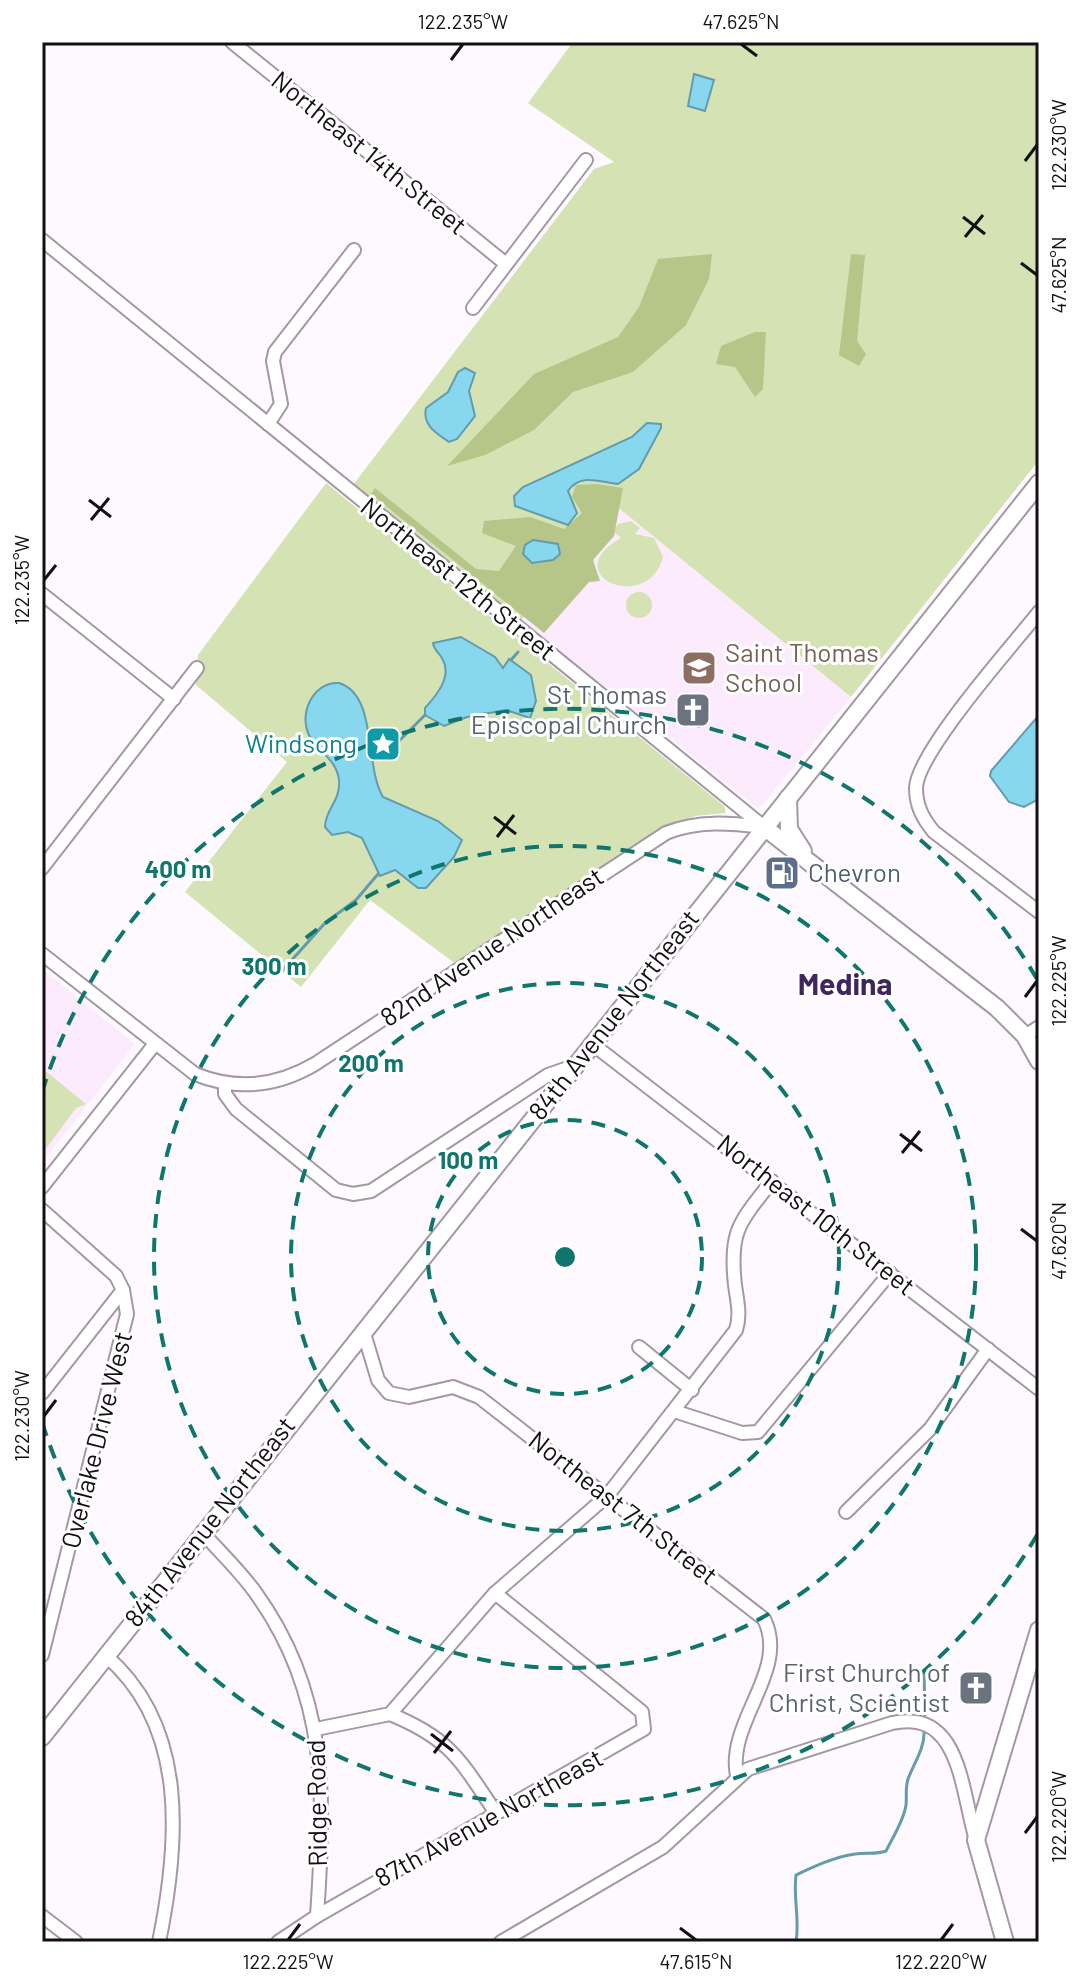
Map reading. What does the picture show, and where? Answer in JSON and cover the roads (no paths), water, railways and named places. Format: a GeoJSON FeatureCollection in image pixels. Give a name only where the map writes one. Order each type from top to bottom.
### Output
{"type":"FeatureCollection","features":[{"type":"Feature","properties":{"kind":"main road","name":"84th Avenue Northeast"},"geometry":{"type":"LineString","coordinates":[[42,1737],[571,1067],[1039,483]]}},
{"type":"Feature","properties":{"kind":"main road"},"geometry":{"type":"LineString","coordinates":[[788,798],[789,829],[810,863]]}},
{"type":"Feature","properties":{"kind":"main road","name":"Northeast 12th Street"},"geometry":{"type":"LineString","coordinates":[[764,827],[997,1008],[1032,1031],[1039,1061]]}},
{"type":"Feature","properties":{"kind":"main road"},"geometry":{"type":"LineString","coordinates":[[1005,1942],[976,1840],[1039,1630]]}},
{"type":"Feature","properties":{"kind":"main road"},"geometry":{"type":"LineString","coordinates":[[42,1721],[63,1708]]}},
{"type":"Feature","properties":{"kind":"street","name":"Northeast 14th Street"},"geometry":{"type":"LineString","coordinates":[[232,42],[506,264]]}},
{"type":"Feature","properties":{"kind":"street"},"geometry":{"type":"LineString","coordinates":[[473,308],[586,160]]}},
{"type":"Feature","properties":{"kind":"street","name":"Northeast 12th Street"},"geometry":{"type":"LineString","coordinates":[[42,240],[764,827]]}},
{"type":"Feature","properties":{"kind":"street"},"geometry":{"type":"LineString","coordinates":[[268,424],[280,410],[282,400],[273,361],[275,352],[354,250]]}},
{"type":"Feature","properties":{"kind":"street"},"geometry":{"type":"LineString","coordinates":[[42,594],[174,699]]}},
{"type":"Feature","properties":{"kind":"street"},"geometry":{"type":"LineString","coordinates":[[1039,612],[928,754],[916,789],[919,809],[934,832],[1039,912]]}},
{"type":"Feature","properties":{"kind":"street"},"geometry":{"type":"LineString","coordinates":[[42,868],[197,668]]}},
{"type":"Feature","properties":{"kind":"street"},"geometry":{"type":"LineString","coordinates":[[721,823],[731,812],[727,796]]}},
{"type":"Feature","properties":{"kind":"street","name":"82nd Avenue Northeast"},"geometry":{"type":"LineString","coordinates":[[225,1084],[262,1085],[298,1074],[648,843],[684,826],[721,823],[764,827]]}},
{"type":"Feature","properties":{"kind":"street"},"geometry":{"type":"LineString","coordinates":[[42,954],[154,1045],[195,1074],[225,1084],[225,1094],[236,1109],[336,1190],[359,1195],[371,1191],[548,1075],[571,1067]]}},
{"type":"Feature","properties":{"kind":"street","name":"Northeast 10th Street"},"geometry":{"type":"LineString","coordinates":[[591,1043],[1039,1389]]}},
{"type":"Feature","properties":{"kind":"street"},"geometry":{"type":"LineString","coordinates":[[42,1187],[154,1045]]}},
{"type":"Feature","properties":{"kind":"street"},"geometry":{"type":"LineString","coordinates":[[316,1729],[390,1714],[495,1593],[607,1496],[677,1412],[736,1330],[739,1315],[733,1239],[738,1225],[772,1181]]}},
{"type":"Feature","properties":{"kind":"street"},"geometry":{"type":"LineString","coordinates":[[42,1210],[108,1266],[123,1290],[42,1393]]}},
{"type":"Feature","properties":{"kind":"street"},"geometry":{"type":"LineString","coordinates":[[677,1412],[742,1433],[758,1432],[890,1273]]}},
{"type":"Feature","properties":{"kind":"street","name":"Overlake Drive West"},"geometry":{"type":"LineString","coordinates":[[42,1655],[126,1330],[123,1290]]}},
{"type":"Feature","properties":{"kind":"street","name":"Northeast 7th Street"},"geometry":{"type":"LineString","coordinates":[[363,1330],[378,1380],[389,1393],[409,1397],[453,1387],[472,1393],[758,1612],[769,1629],[771,1655],[738,1738],[734,1762],[737,1776]]}},
{"type":"Feature","properties":{"kind":"street"},"geometry":{"type":"LineString","coordinates":[[639,1347],[692,1390]]}},
{"type":"Feature","properties":{"kind":"street"},"geometry":{"type":"LineString","coordinates":[[846,1512],[930,1429],[988,1349]]}},
{"type":"Feature","properties":{"kind":"street","name":"Ridge Road"},"geometry":{"type":"LineString","coordinates":[[202,1532],[255,1592],[274,1621],[316,1729],[323,1824],[317,1916]]}},
{"type":"Feature","properties":{"kind":"street","name":"87th Avenue Northeast"},"geometry":{"type":"LineString","coordinates":[[278,1942],[317,1916],[496,1813],[639,1735],[646,1723],[642,1712],[495,1593]]}},
{"type":"Feature","properties":{"kind":"street"},"geometry":{"type":"LineString","coordinates":[[105,1655],[149,1704],[165,1748],[171,1780],[172,1863],[159,1942]]}},
{"type":"Feature","properties":{"kind":"street"},"geometry":{"type":"LineString","coordinates":[[390,1714],[442,1740],[461,1761],[496,1813]]}},
{"type":"Feature","properties":{"kind":"street"},"geometry":{"type":"LineString","coordinates":[[501,1942],[663,1847],[737,1776],[836,1739],[892,1723],[916,1720],[935,1727],[946,1738],[976,1840]]}},
{"type":"Feature","properties":{"kind":"street"},"geometry":{"type":"LineString","coordinates":[[966,1808],[986,1807]]}},
{"type":"Feature","properties":{"kind":"street"},"geometry":{"type":"LineString","coordinates":[[42,1916],[76,1942]]}},
{"type":"Feature","properties":{"kind":"water"},"geometry":{"type":"Polygon","coordinates":[[[694,74],[714,80],[705,111],[688,106],[694,74]]]}},
{"type":"Feature","properties":{"kind":"water"},"geometry":{"type":"Polygon","coordinates":[[[465,368],[475,373],[469,391],[475,416],[457,439],[449,442],[428,424],[426,408],[448,392],[458,372],[465,368]]]}},
{"type":"Feature","properties":{"kind":"water"},"geometry":{"type":"Polygon","coordinates":[[[647,423],[661,424],[661,428],[639,469],[618,484],[584,480],[573,485],[568,491],[577,513],[568,525],[515,506],[514,496],[523,487],[632,437],[647,423]]]}},
{"type":"Feature","properties":{"kind":"water"},"geometry":{"type":"Polygon","coordinates":[[[533,540],[558,544],[560,554],[553,560],[532,563],[523,554],[525,545],[533,540]]]}},
{"type":"Feature","properties":{"kind":"water"},"geometry":{"type":"Polygon","coordinates":[[[461,637],[495,657],[503,668],[509,659],[531,675],[536,701],[530,718],[506,710],[467,717],[444,726],[425,715],[425,708],[438,692],[446,673],[443,660],[433,643],[461,637]]]}},
{"type":"Feature","properties":{"kind":"water"},"geometry":{"type":"Polygon","coordinates":[[[339,683],[351,690],[360,702],[377,784],[383,797],[438,821],[462,840],[454,857],[426,888],[418,888],[395,870],[380,876],[362,838],[348,832],[332,835],[325,827],[327,815],[338,794],[339,780],[334,766],[308,733],[306,716],[316,692],[339,683]]]}},
{"type":"Feature","properties":{"kind":"water"},"geometry":{"type":"Polygon","coordinates":[[[1039,715],[1039,799],[1024,807],[1009,802],[990,776],[1039,715]]]}},
{"type":"Feature","properties":{"kind":"waterway"},"geometry":{"type":"LineString","coordinates":[[511,660],[518,652]]}},
{"type":"Feature","properties":{"kind":"waterway"},"geometry":{"type":"LineString","coordinates":[[371,753],[393,747],[425,715]]}},
{"type":"Feature","properties":{"kind":"waterway"},"geometry":{"type":"LineString","coordinates":[[282,971],[325,923],[356,900],[378,874]]}},
{"type":"Feature","properties":{"kind":"waterway"},"geometry":{"type":"LineString","coordinates":[[924,1672],[925,1715]]}},
{"type":"Feature","properties":{"kind":"waterway"},"geometry":{"type":"LineString","coordinates":[[796,1942],[796,1875],[839,1857],[886,1851],[903,1817],[907,1783],[921,1749],[924,1731]]}},
{"type":"Feature","properties":{"kind":"place","name":"Saint Thomas School"},"geometry":{"type":"Point","coordinates":[699,668]}},
{"type":"Feature","properties":{"kind":"place","name":"St Thomas Episcopal Church"},"geometry":{"type":"Point","coordinates":[693,710]}},
{"type":"Feature","properties":{"kind":"place","name":"Windsong"},"geometry":{"type":"Point","coordinates":[383,744]}},
{"type":"Feature","properties":{"kind":"place","name":"Chevron"},"geometry":{"type":"Point","coordinates":[782,873]}},
{"type":"Feature","properties":{"kind":"place","name":"First Church of Christ, Scientist"},"geometry":{"type":"Point","coordinates":[976,1688]}},
{"type":"Feature","properties":{"kind":"district","name":"Medina"},"geometry":{"type":"Point","coordinates":[845,985]}}]}
